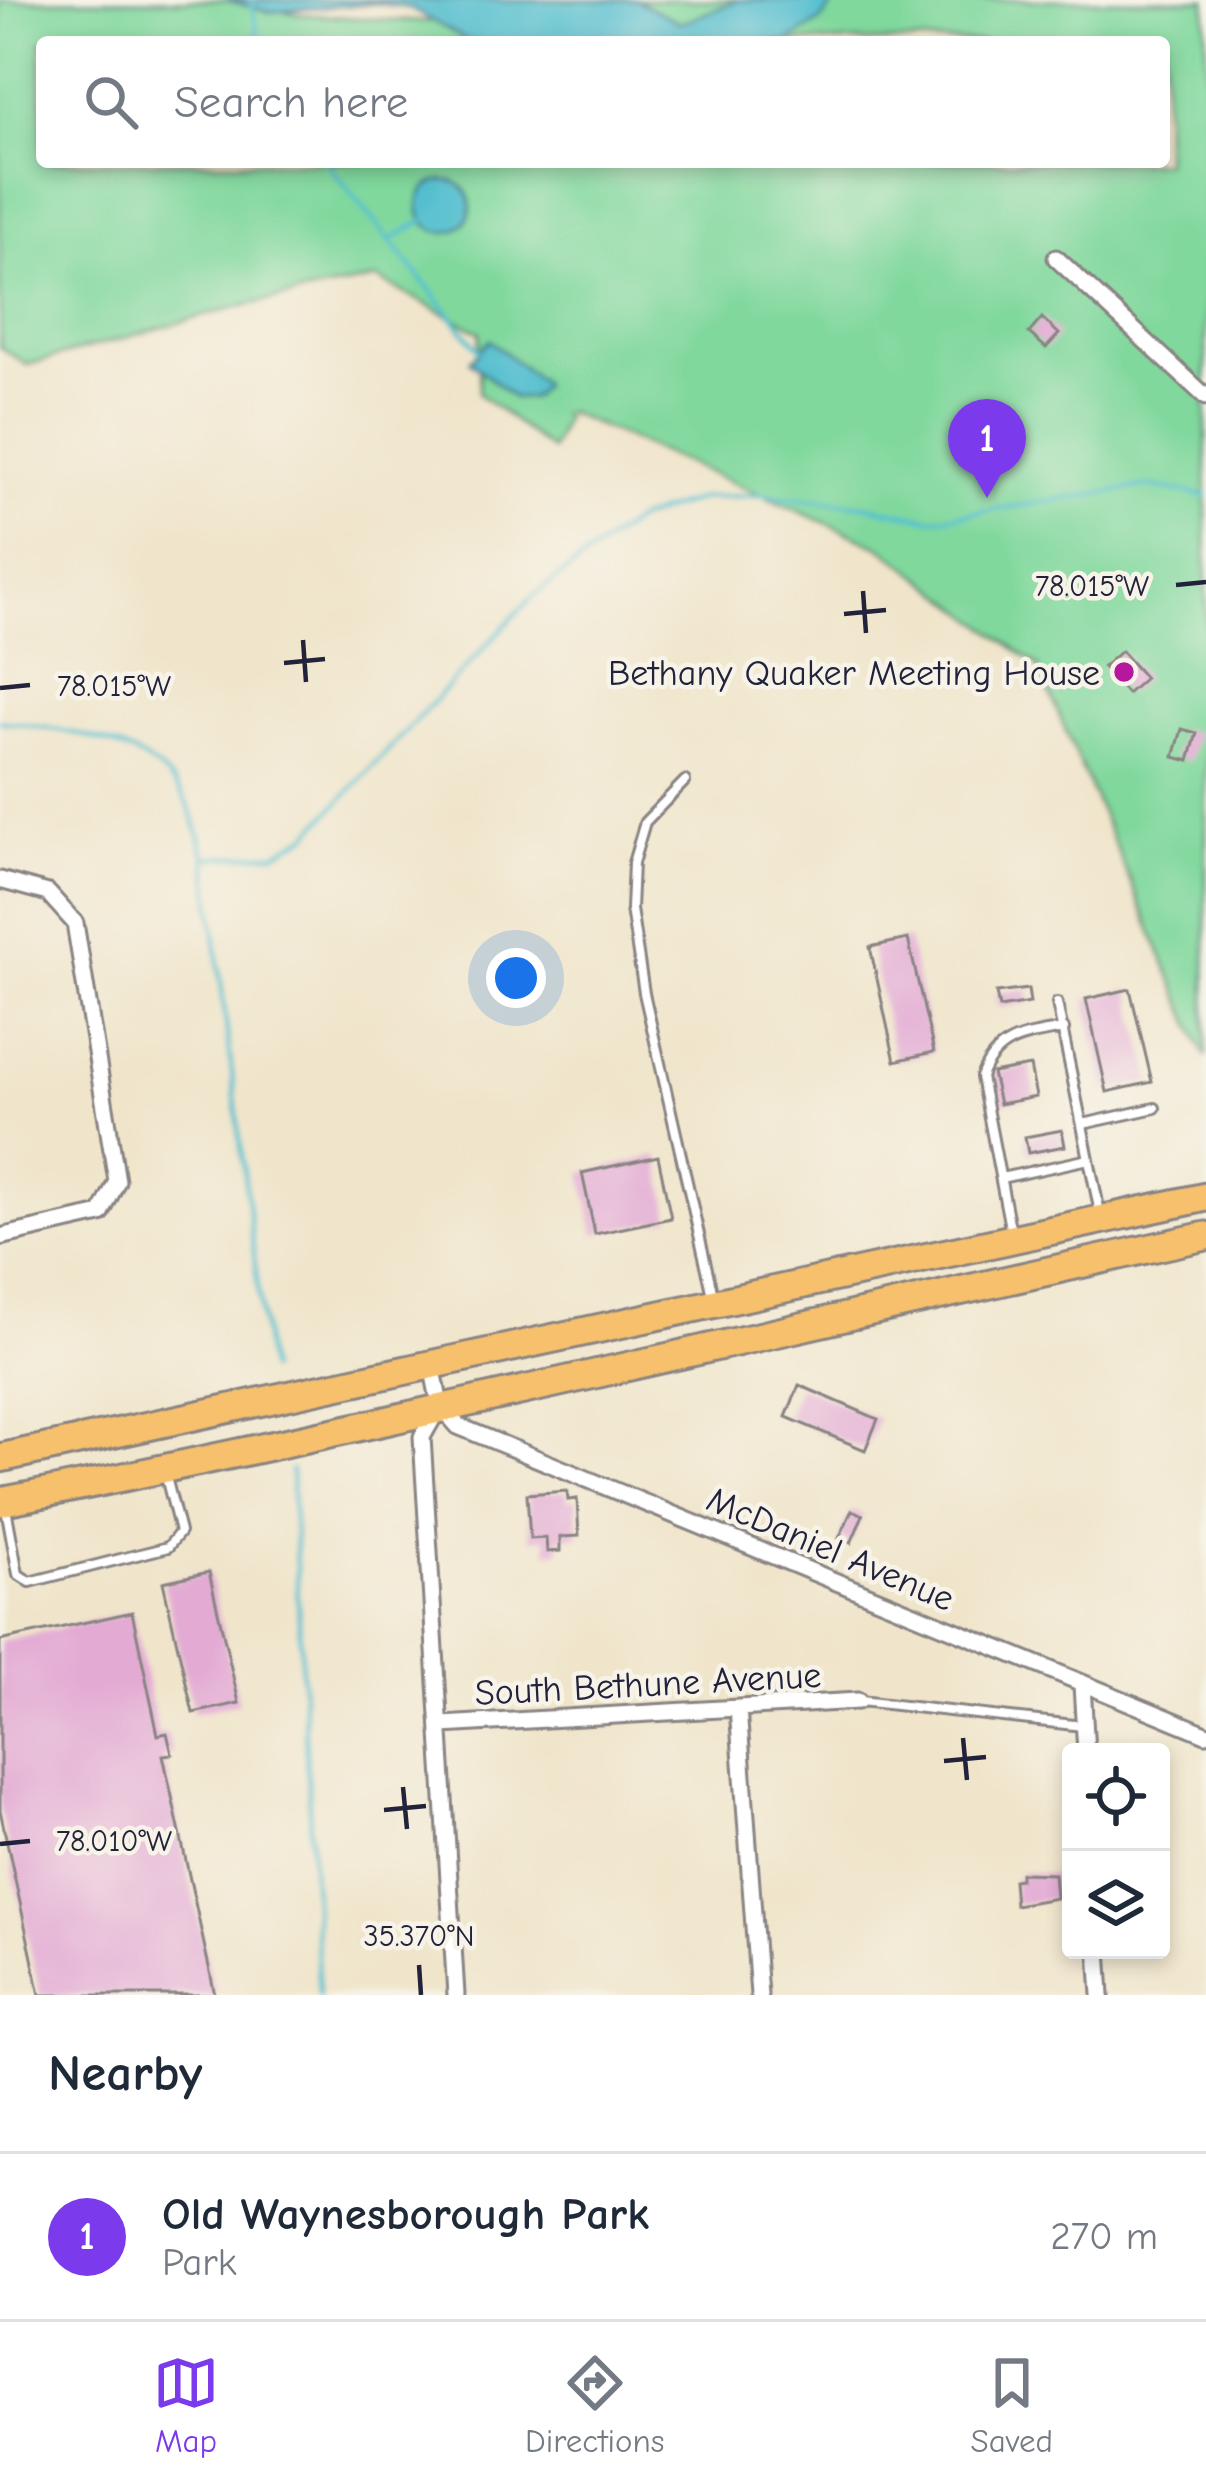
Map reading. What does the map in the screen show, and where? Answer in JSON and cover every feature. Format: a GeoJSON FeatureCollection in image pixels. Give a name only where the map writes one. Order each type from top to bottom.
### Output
{"type":"FeatureCollection","features":[{"type":"Feature","properties":{"kind":"highway"},"geometry":{"type":"LineString","coordinates":[[0,1458],[1206,1198]]}},
{"type":"Feature","properties":{"kind":"highway"},"geometry":{"type":"LineString","coordinates":[[3,1501],[165,1472],[1206,1236]]}},
{"type":"Feature","properties":{"kind":"street"},"geometry":{"type":"LineString","coordinates":[[1056,258],[1206,397]]}},
{"type":"Feature","properties":{"kind":"street"},"geometry":{"type":"LineString","coordinates":[[0,880],[48,893],[75,923],[117,1181],[101,1214],[0,1237]]}},
{"type":"Feature","properties":{"kind":"street"},"geometry":{"type":"LineString","coordinates":[[432,1365],[440,1406],[422,1437],[456,1995]]}},
{"type":"Feature","properties":{"kind":"street","name":"McDaniel Avenue"},"geometry":{"type":"LineString","coordinates":[[440,1406],[458,1426],[1206,1734]]}},
{"type":"Feature","properties":{"kind":"street"},"geometry":{"type":"LineString","coordinates":[[1082,1685],[1085,1743]]}},
{"type":"Feature","properties":{"kind":"street","name":"South Bethune Avenue"},"geometry":{"type":"LineString","coordinates":[[442,1725],[858,1701]]}},
{"type":"Feature","properties":{"kind":"street"},"geometry":{"type":"LineString","coordinates":[[738,1708],[759,1995]]}},
{"type":"Feature","properties":{"kind":"street"},"geometry":{"type":"LineString","coordinates":[[1099,1959],[1101,1995]]}},
{"type":"Feature","properties":{"kind":"lane"},"geometry":{"type":"LineString","coordinates":[[685,781],[645,822],[633,863],[631,909],[644,993],[714,1302]]}},
{"type":"Feature","properties":{"kind":"lane"},"geometry":{"type":"LineString","coordinates":[[1057,1003],[1102,1220]]}},
{"type":"Feature","properties":{"kind":"lane"},"geometry":{"type":"LineString","coordinates":[[1020,1277],[982,1077],[989,1055],[1009,1040],[1064,1029]]}},
{"type":"Feature","properties":{"kind":"lane"},"geometry":{"type":"LineString","coordinates":[[1083,1124],[1155,1108]]}},
{"type":"Feature","properties":{"kind":"lane"},"geometry":{"type":"LineString","coordinates":[[1001,1178],[1090,1159]]}},
{"type":"Feature","properties":{"kind":"lane"},"geometry":{"type":"LineString","coordinates":[[3,1501],[18,1574],[29,1582],[168,1547],[179,1532],[165,1472]]}},
{"type":"Feature","properties":{"kind":"lane"},"geometry":{"type":"LineString","coordinates":[[858,1701],[1084,1726]]}},
{"type":"Feature","properties":{"kind":"green space"},"geometry":{"type":"Polygon","coordinates":[[[0,0],[249,0],[295,14],[425,22],[503,0],[1206,0],[1206,1058],[1038,666],[880,546],[567,412],[561,413],[564,418],[551,450],[479,394],[480,332],[377,279],[232,308],[27,365],[0,347],[0,0]]]}},
{"type":"Feature","properties":{"kind":"water"},"geometry":{"type":"Polygon","coordinates":[[[226,0],[636,0],[681,23],[738,0],[836,0],[822,20],[797,36],[460,36],[408,8],[377,3],[269,12],[226,0]]]}},
{"type":"Feature","properties":{"kind":"water"},"geometry":{"type":"Polygon","coordinates":[[[445,180],[464,187],[471,206],[464,225],[445,232],[426,225],[419,206],[426,187],[445,180]]]}},
{"type":"Feature","properties":{"kind":"water"},"geometry":{"type":"Polygon","coordinates":[[[490,340],[543,384],[532,398],[513,398],[470,361],[490,340]]]}},
{"type":"Feature","properties":{"kind":"building"},"geometry":{"type":"Polygon","coordinates":[[[1042,318],[1059,334],[1046,348],[1029,333],[1042,318]]]}},
{"type":"Feature","properties":{"kind":"building","name":"Bethany Quaker Meeting House"},"geometry":{"type":"Polygon","coordinates":[[[1121,651],[1145,678],[1127,694],[1103,667],[1121,651]]]}},
{"type":"Feature","properties":{"kind":"building"},"geometry":{"type":"Polygon","coordinates":[[[1182,729],[1197,733],[1189,761],[1174,757],[1182,729]]]}},
{"type":"Feature","properties":{"kind":"building"},"geometry":{"type":"Polygon","coordinates":[[[908,939],[934,1052],[895,1061],[870,947],[908,939]]]}},
{"type":"Feature","properties":{"kind":"building"},"geometry":{"type":"Polygon","coordinates":[[[1028,989],[1030,1003],[999,1008],[996,993],[1028,989]]]}},
{"type":"Feature","properties":{"kind":"building"},"geometry":{"type":"Polygon","coordinates":[[[1130,989],[1152,1082],[1107,1092],[1086,999],[1130,989]]]}},
{"type":"Feature","properties":{"kind":"building"},"geometry":{"type":"Polygon","coordinates":[[[1030,1066],[1036,1097],[999,1104],[992,1073],[1030,1066]]]}},
{"type":"Feature","properties":{"kind":"building"},"geometry":{"type":"Polygon","coordinates":[[[1062,1130],[1065,1146],[1028,1153],[1025,1137],[1062,1130]]]}},
{"type":"Feature","properties":{"kind":"building"},"geometry":{"type":"Polygon","coordinates":[[[658,1156],[671,1218],[595,1234],[582,1173],[658,1156]]]}},
{"type":"Feature","properties":{"kind":"building"},"geometry":{"type":"Polygon","coordinates":[[[799,1385],[878,1419],[865,1450],[786,1417],[799,1385]]]}},
{"type":"Feature","properties":{"kind":"building"},"geometry":{"type":"Polygon","coordinates":[[[567,1491],[568,1500],[577,1499],[579,1536],[560,1537],[560,1551],[547,1552],[546,1538],[530,1539],[527,1494],[567,1491]]]}},
{"type":"Feature","properties":{"kind":"building"},"geometry":{"type":"Polygon","coordinates":[[[852,1510],[863,1515],[851,1543],[839,1538],[852,1510]]]}},
{"type":"Feature","properties":{"kind":"building"},"geometry":{"type":"Polygon","coordinates":[[[209,1572],[239,1703],[193,1713],[163,1582],[209,1572]]]}},
{"type":"Feature","properties":{"kind":"building"},"geometry":{"type":"Polygon","coordinates":[[[132,1612],[158,1735],[167,1733],[172,1754],[163,1755],[215,1995],[40,1995],[0,1810],[0,1641],[132,1612]]]}},
{"type":"Feature","properties":{"kind":"building"},"geometry":{"type":"Polygon","coordinates":[[[1020,1873],[1054,1874],[1056,1898],[1015,1905],[1013,1880],[1020,1879],[1020,1873]]]}},
{"type":"Feature","properties":{"kind":"waterway"},"geometry":{"type":"LineString","coordinates":[[251,0],[258,36]]}},
{"type":"Feature","properties":{"kind":"waterway"},"geometry":{"type":"LineString","coordinates":[[331,168],[479,350]]}},
{"type":"Feature","properties":{"kind":"waterway"},"geometry":{"type":"LineString","coordinates":[[390,240],[426,219]]}},
{"type":"Feature","properties":{"kind":"waterway"},"geometry":{"type":"LineString","coordinates":[[206,858],[276,853],[308,835],[532,597],[636,520],[702,498],[760,495],[864,505],[930,519],[1150,486],[1206,496]]}},
{"type":"Feature","properties":{"kind":"waterway"},"geometry":{"type":"LineString","coordinates":[[0,721],[78,734],[130,751],[172,781],[190,810],[206,858],[268,1370]]}},
{"type":"Feature","properties":{"kind":"waterway"},"geometry":{"type":"LineString","coordinates":[[291,1470],[319,1995]]}},
{"type":"Feature","properties":{"kind":"place","name":"Old Waynesborough Park"},"geometry":{"type":"Point","coordinates":[987,498]}},
{"type":"Feature","properties":{"kind":"place","name":"Bethany Quaker Meeting House"},"geometry":{"type":"Point","coordinates":[1124,672]}}]}
